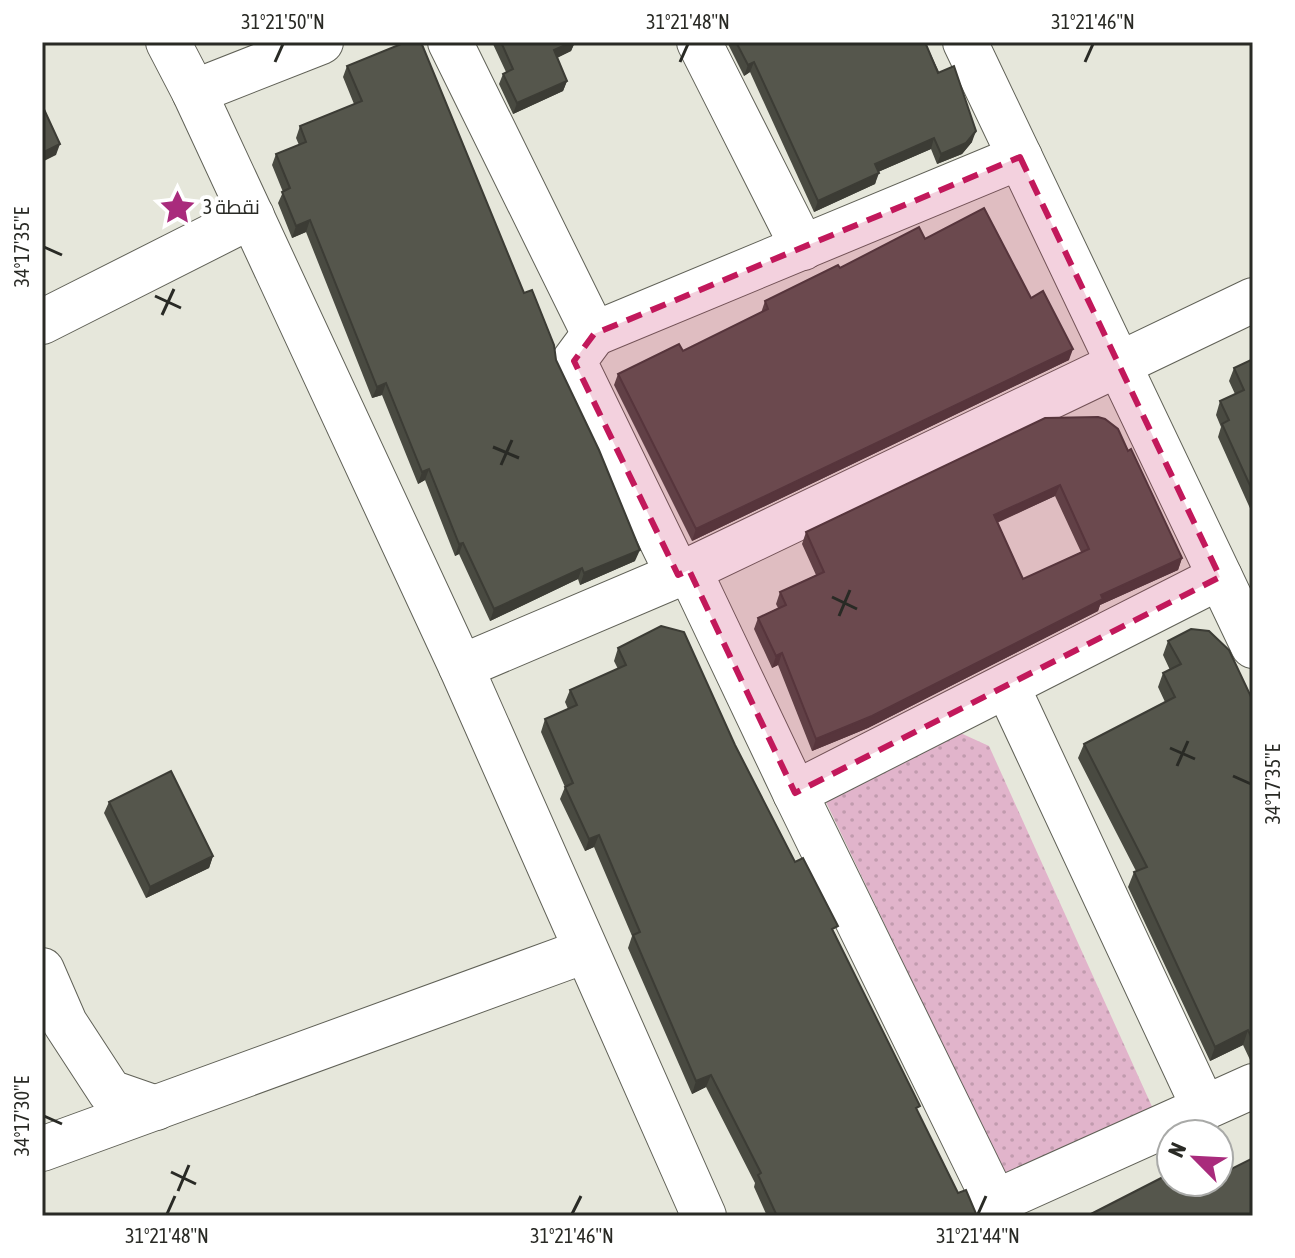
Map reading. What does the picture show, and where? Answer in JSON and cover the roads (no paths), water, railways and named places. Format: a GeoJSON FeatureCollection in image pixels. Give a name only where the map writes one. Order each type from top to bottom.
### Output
{"type":"FeatureCollection","features":[{"type":"Feature","properties":{"kind":"street"},"geometry":{"type":"LineString","coordinates":[[168,42],[461,667],[704,1216]]}},
{"type":"Feature","properties":{"kind":"street"},"geometry":{"type":"LineString","coordinates":[[194,92],[321,42]]}},
{"type":"Feature","properties":{"kind":"street"},"geometry":{"type":"LineString","coordinates":[[450,42],[594,334]]}},
{"type":"Feature","properties":{"kind":"street"},"geometry":{"type":"LineString","coordinates":[[699,42],[803,248]]}},
{"type":"Feature","properties":{"kind":"street"},"geometry":{"type":"LineString","coordinates":[[965,42],[1253,646]]}},
{"type":"Feature","properties":{"kind":"street"},"geometry":{"type":"LineString","coordinates":[[1020,157],[594,334],[574,361],[795,793],[994,1209],[1253,1086]]}},
{"type":"Feature","properties":{"kind":"street"},"geometry":{"type":"LineString","coordinates":[[42,322],[252,216]]}},
{"type":"Feature","properties":{"kind":"street"},"geometry":{"type":"LineString","coordinates":[[461,667],[684,572],[1253,300]]}},
{"type":"Feature","properties":{"kind":"street"},"geometry":{"type":"LineString","coordinates":[[795,793],[1220,577]]}},
{"type":"Feature","properties":{"kind":"street"},"geometry":{"type":"LineString","coordinates":[[1007,686],[1204,1108]]}},
{"type":"Feature","properties":{"kind":"street"},"geometry":{"type":"LineString","coordinates":[[42,1149],[585,951]]}},
{"type":"Feature","properties":{"kind":"street"},"geometry":{"type":"LineString","coordinates":[[42,970],[65,1023],[110,1092],[156,1108]]}},
{"type":"Feature","properties":{"kind":"place","name":"نقطة 3"},"geometry":{"type":"Point","coordinates":[177,207]}}]}
